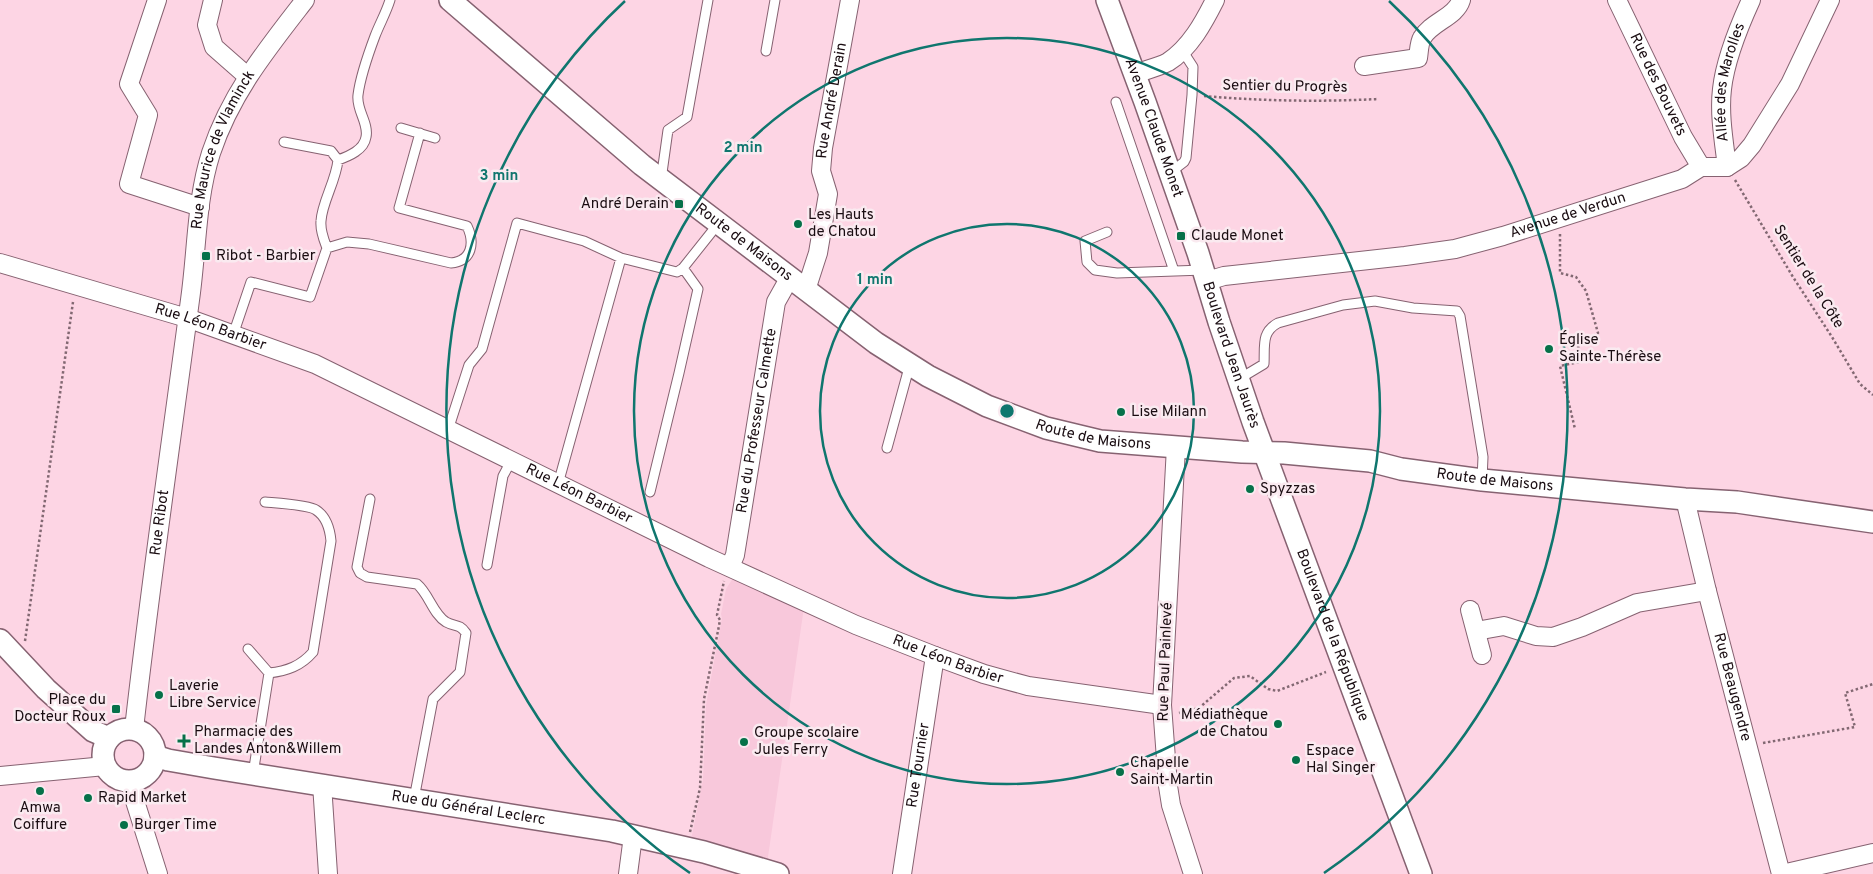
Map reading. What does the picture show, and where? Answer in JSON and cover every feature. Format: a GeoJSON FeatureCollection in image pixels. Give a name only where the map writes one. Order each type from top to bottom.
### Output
{"type":"FeatureCollection","features":[{"type":"Feature","properties":{"kind":"street"},"geometry":{"type":"LineString","coordinates":[[157,0],[129,84],[148,115],[129,184],[200,207]]}},
{"type":"Feature","properties":{"kind":"street"},"geometry":{"type":"LineString","coordinates":[[213,0],[206,25],[214,47],[248,76]]}},
{"type":"Feature","properties":{"kind":"street","name":"Rue Maurice de Vlaminck"},"geometry":{"type":"LineString","coordinates":[[187,318],[200,207],[211,153],[230,106],[256,62],[304,0]]}},
{"type":"Feature","properties":{"kind":"street","name":"Route de Maisons"},"geometry":{"type":"LineString","coordinates":[[450,0],[661,180],[718,224],[876,343],[986,406],[1046,428],[1100,441],[1370,461],[1401,469],[1482,480],[1737,502],[1873,522]]}},
{"type":"Feature","properties":{"kind":"street","name":"Rue André Derain"},"geometry":{"type":"LineString","coordinates":[[798,284],[818,253],[828,194],[821,171],[823,148],[850,0]]}},
{"type":"Feature","properties":{"kind":"street","name":"Avenue Claude Monet"},"geometry":{"type":"LineString","coordinates":[[1107,0],[1204,269]]}},
{"type":"Feature","properties":{"kind":"street"},"geometry":{"type":"LineString","coordinates":[[1135,74],[1167,62],[1182,50],[1202,25],[1215,0]]}},
{"type":"Feature","properties":{"kind":"street"},"geometry":{"type":"LineString","coordinates":[[1364,66],[1418,58],[1421,39],[1436,24],[1459,7],[1461,0]]}},
{"type":"Feature","properties":{"kind":"street","name":"Rue des Bouvets"},"geometry":{"type":"LineString","coordinates":[[1617,0],[1683,137],[1701,167]]}},
{"type":"Feature","properties":{"kind":"street","name":"Allée des Marolles"},"geometry":{"type":"LineString","coordinates":[[1727,167],[1722,90],[1726,67],[1752,0]]}},
{"type":"Feature","properties":{"kind":"street"},"geometry":{"type":"LineString","coordinates":[[1701,167],[1727,167],[1741,158],[1752,145],[1779,103],[1830,0]]}},
{"type":"Feature","properties":{"kind":"street","name":"Avenue de Verdun"},"geometry":{"type":"LineString","coordinates":[[1204,269],[1224,276],[1456,249],[1682,179],[1701,167]]}},
{"type":"Feature","properties":{"kind":"street","name":"Rue Léon Barbier"},"geometry":{"type":"LineString","coordinates":[[0,263],[187,318],[315,364],[700,554],[848,622],[935,656],[984,674],[1028,686],[1163,711]]}},
{"type":"Feature","properties":{"kind":"street","name":"Boulevard Jean Jaurès"},"geometry":{"type":"LineString","coordinates":[[1204,269],[1239,379],[1265,452]]}},
{"type":"Feature","properties":{"kind":"street","name":"Rue du Professeur Calmette"},"geometry":{"type":"LineString","coordinates":[[730,567],[735,555],[776,302],[798,284]]}},
{"type":"Feature","properties":{"kind":"street","name":"Rue Ribot"},"geometry":{"type":"LineString","coordinates":[[134,729],[187,318]]}},
{"type":"Feature","properties":{"kind":"street","name":"Rue Paul Painlevé"},"geometry":{"type":"LineString","coordinates":[[1176,447],[1163,711],[1171,806],[1193,874]]}},
{"type":"Feature","properties":{"kind":"street","name":"Boulevard de la République"},"geometry":{"type":"LineString","coordinates":[[1265,452],[1421,874]]}},
{"type":"Feature","properties":{"kind":"street","name":"Rue Beaugendre"},"geometry":{"type":"LineString","coordinates":[[1685,499],[1707,591],[1781,874]]}},
{"type":"Feature","properties":{"kind":"street"},"geometry":{"type":"LineString","coordinates":[[1476,631],[1504,626],[1536,636],[1553,637],[1582,627],[1637,603],[1707,591]]}},
{"type":"Feature","properties":{"kind":"street"},"geometry":{"type":"LineString","coordinates":[[1470,610],[1482,655]]}},
{"type":"Feature","properties":{"kind":"street"},"geometry":{"type":"LineString","coordinates":[[0,640],[46,689],[93,731],[109,738]]}},
{"type":"Feature","properties":{"kind":"street","name":"Rue Tournier"},"geometry":{"type":"LineString","coordinates":[[902,874],[935,656]]}},
{"type":"Feature","properties":{"kind":"street"},"geometry":{"type":"LineString","coordinates":[[134,729],[146,735],[151,741],[155,756],[150,769],[145,775],[132,782],[112,776],[105,766],[102,751],[109,738],[120,730],[134,729]]}},
{"type":"Feature","properties":{"kind":"street","name":"Rue du Général Leclerc"},"geometry":{"type":"LineString","coordinates":[[155,756],[177,762],[612,831],[686,848],[778,874]]}},
{"type":"Feature","properties":{"kind":"street"},"geometry":{"type":"LineString","coordinates":[[0,776],[105,766]]}},
{"type":"Feature","properties":{"kind":"street"},"geometry":{"type":"LineString","coordinates":[[132,782],[134,798],[158,874]]}},
{"type":"Feature","properties":{"kind":"street"},"geometry":{"type":"LineString","coordinates":[[322,784],[328,874]]}},
{"type":"Feature","properties":{"kind":"street"},"geometry":{"type":"LineString","coordinates":[[628,874],[633,836]]}},
{"type":"Feature","properties":{"kind":"street"},"geometry":{"type":"LineString","coordinates":[[1781,874],[1873,853]]}},
{"type":"Feature","properties":{"kind":"lane"},"geometry":{"type":"LineString","coordinates":[[338,160],[350,156],[361,148],[367,136],[365,124],[357,104],[358,94],[376,34],[390,0]]}},
{"type":"Feature","properties":{"kind":"lane"},"geometry":{"type":"LineString","coordinates":[[661,180],[668,130],[687,117],[708,0]]}},
{"type":"Feature","properties":{"kind":"lane"},"geometry":{"type":"LineString","coordinates":[[766,51],[775,0]]}},
{"type":"Feature","properties":{"kind":"lane"},"geometry":{"type":"LineString","coordinates":[[1170,172],[1184,162],[1186,158],[1193,67],[1182,50]]}},
{"type":"Feature","properties":{"kind":"lane"},"geometry":{"type":"LineString","coordinates":[[1116,102],[1174,271]]}},
{"type":"Feature","properties":{"kind":"lane"},"geometry":{"type":"LineString","coordinates":[[401,128],[435,138]]}},
{"type":"Feature","properties":{"kind":"lane"},"geometry":{"type":"LineString","coordinates":[[327,248],[347,242],[369,244],[451,263],[460,262],[467,256],[471,247],[472,236],[467,226],[400,208],[420,133]]}},
{"type":"Feature","properties":{"kind":"lane"},"geometry":{"type":"LineString","coordinates":[[233,335],[251,282],[310,297],[327,248],[322,235],[320,221],[337,171],[338,160],[331,151],[284,142]]}},
{"type":"Feature","properties":{"kind":"lane"},"geometry":{"type":"LineString","coordinates":[[448,430],[469,366],[482,349],[518,223],[584,242],[621,258],[677,272],[683,268],[718,224]]}},
{"type":"Feature","properties":{"kind":"lane"},"geometry":{"type":"LineString","coordinates":[[1106,232],[1085,241],[1087,262],[1095,270],[1117,273],[1204,269]]}},
{"type":"Feature","properties":{"kind":"lane"},"geometry":{"type":"LineString","coordinates":[[558,484],[621,258]]}},
{"type":"Feature","properties":{"kind":"lane"},"geometry":{"type":"LineString","coordinates":[[650,492],[698,289],[683,268]]}},
{"type":"Feature","properties":{"kind":"lane"},"geometry":{"type":"LineString","coordinates":[[1239,379],[1264,364],[1265,336],[1271,327],[1278,323],[1343,305],[1375,301],[1413,308],[1456,311],[1460,316],[1484,457],[1482,480]]}},
{"type":"Feature","properties":{"kind":"lane"},"geometry":{"type":"LineString","coordinates":[[887,448],[910,364]]}},
{"type":"Feature","properties":{"kind":"lane"},"geometry":{"type":"LineString","coordinates":[[487,565],[503,476],[511,461]]}},
{"type":"Feature","properties":{"kind":"lane"},"geometry":{"type":"LineString","coordinates":[[370,499],[357,567],[360,573],[367,577],[417,584],[423,589],[440,617],[447,622],[461,626],[466,633],[460,672],[433,699],[414,799]]}},
{"type":"Feature","properties":{"kind":"lane"},"geometry":{"type":"LineString","coordinates":[[265,502],[315,509],[324,517],[329,528],[331,541],[313,652],[306,660],[296,666],[284,671],[269,673]]}},
{"type":"Feature","properties":{"kind":"lane"},"geometry":{"type":"LineString","coordinates":[[248,649],[269,673]]}},
{"type":"Feature","properties":{"kind":"lane"},"geometry":{"type":"LineString","coordinates":[[253,774],[269,673]]}},
{"type":"Feature","properties":{"kind":"path","name":"Sentier du Progrès"},"geometry":{"type":"LineString","coordinates":[[1192,95],[1265,101],[1335,102],[1378,99]]}},
{"type":"Feature","properties":{"kind":"path","name":"Sentier de la Côte"},"geometry":{"type":"LineString","coordinates":[[1727,167],[1860,384],[1873,395]]}},
{"type":"Feature","properties":{"kind":"path"},"geometry":{"type":"LineString","coordinates":[[1560,218],[1560,273],[1576,277],[1586,291],[1598,333],[1578,345],[1579,356],[1600,353],[1602,357],[1560,366],[1576,429]]}},
{"type":"Feature","properties":{"kind":"path"},"geometry":{"type":"LineString","coordinates":[[14,656],[24,643],[75,286]]}},
{"type":"Feature","properties":{"kind":"path"},"geometry":{"type":"LineString","coordinates":[[686,848],[700,788],[704,699],[720,620],[717,615],[723,585],[730,567]]}},
{"type":"Feature","properties":{"kind":"path"},"geometry":{"type":"LineString","coordinates":[[1163,711],[1199,708],[1234,678],[1250,676],[1268,689],[1277,691],[1344,664]]}},
{"type":"Feature","properties":{"kind":"path"},"geometry":{"type":"LineString","coordinates":[[1748,746],[1855,727],[1845,693],[1873,684]]}},
{"type":"Feature","properties":{"kind":"shaded area","name":"Groupe scolaire Jules Ferry"},"geometry":{"type":"Polygon","coordinates":[[[735,575],[804,607],[767,864],[690,845],[703,780],[706,705],[722,618],[721,614],[726,589],[735,575]]]}},
{"type":"Feature","properties":{"kind":"place","name":"André Derain"},"geometry":{"type":"Point","coordinates":[679,204]}},
{"type":"Feature","properties":{"kind":"place","name":"Les Hauts de Chatou"},"geometry":{"type":"Point","coordinates":[798,224]}},
{"type":"Feature","properties":{"kind":"place","name":"Claude Monet"},"geometry":{"type":"Point","coordinates":[1181,236]}},
{"type":"Feature","properties":{"kind":"place","name":"Ribot - Barbier"},"geometry":{"type":"Point","coordinates":[206,256]}},
{"type":"Feature","properties":{"kind":"place","name":"Église Sainte-Thérèse"},"geometry":{"type":"Point","coordinates":[1549,349]}},
{"type":"Feature","properties":{"kind":"place","name":"Lise Milann"},"geometry":{"type":"Point","coordinates":[1121,412]}},
{"type":"Feature","properties":{"kind":"place","name":"Spyzzas"},"geometry":{"type":"Point","coordinates":[1250,489]}},
{"type":"Feature","properties":{"kind":"place","name":"Laverie Libre Service"},"geometry":{"type":"Point","coordinates":[159,695]}},
{"type":"Feature","properties":{"kind":"place","name":"Place du Docteur Roux"},"geometry":{"type":"Point","coordinates":[116,709]}},
{"type":"Feature","properties":{"kind":"place","name":"Médiathèque de Chatou"},"geometry":{"type":"Point","coordinates":[1278,724]}},
{"type":"Feature","properties":{"kind":"place","name":"Pharmacie des Landes Anton&Willem"},"geometry":{"type":"Point","coordinates":[184,741]}},
{"type":"Feature","properties":{"kind":"place","name":"Groupe scolaire Jules Ferry"},"geometry":{"type":"Point","coordinates":[744,742]}},
{"type":"Feature","properties":{"kind":"place","name":"Espace Hal Singer"},"geometry":{"type":"Point","coordinates":[1296,760]}},
{"type":"Feature","properties":{"kind":"place","name":"Chapelle Saint-Martin"},"geometry":{"type":"Point","coordinates":[1120,772]}},
{"type":"Feature","properties":{"kind":"place","name":"Amwa Coiffure"},"geometry":{"type":"Point","coordinates":[40,791]}},
{"type":"Feature","properties":{"kind":"place","name":"Rapid Market"},"geometry":{"type":"Point","coordinates":[88,798]}},
{"type":"Feature","properties":{"kind":"place","name":"Burger Time"},"geometry":{"type":"Point","coordinates":[124,825]}}]}
